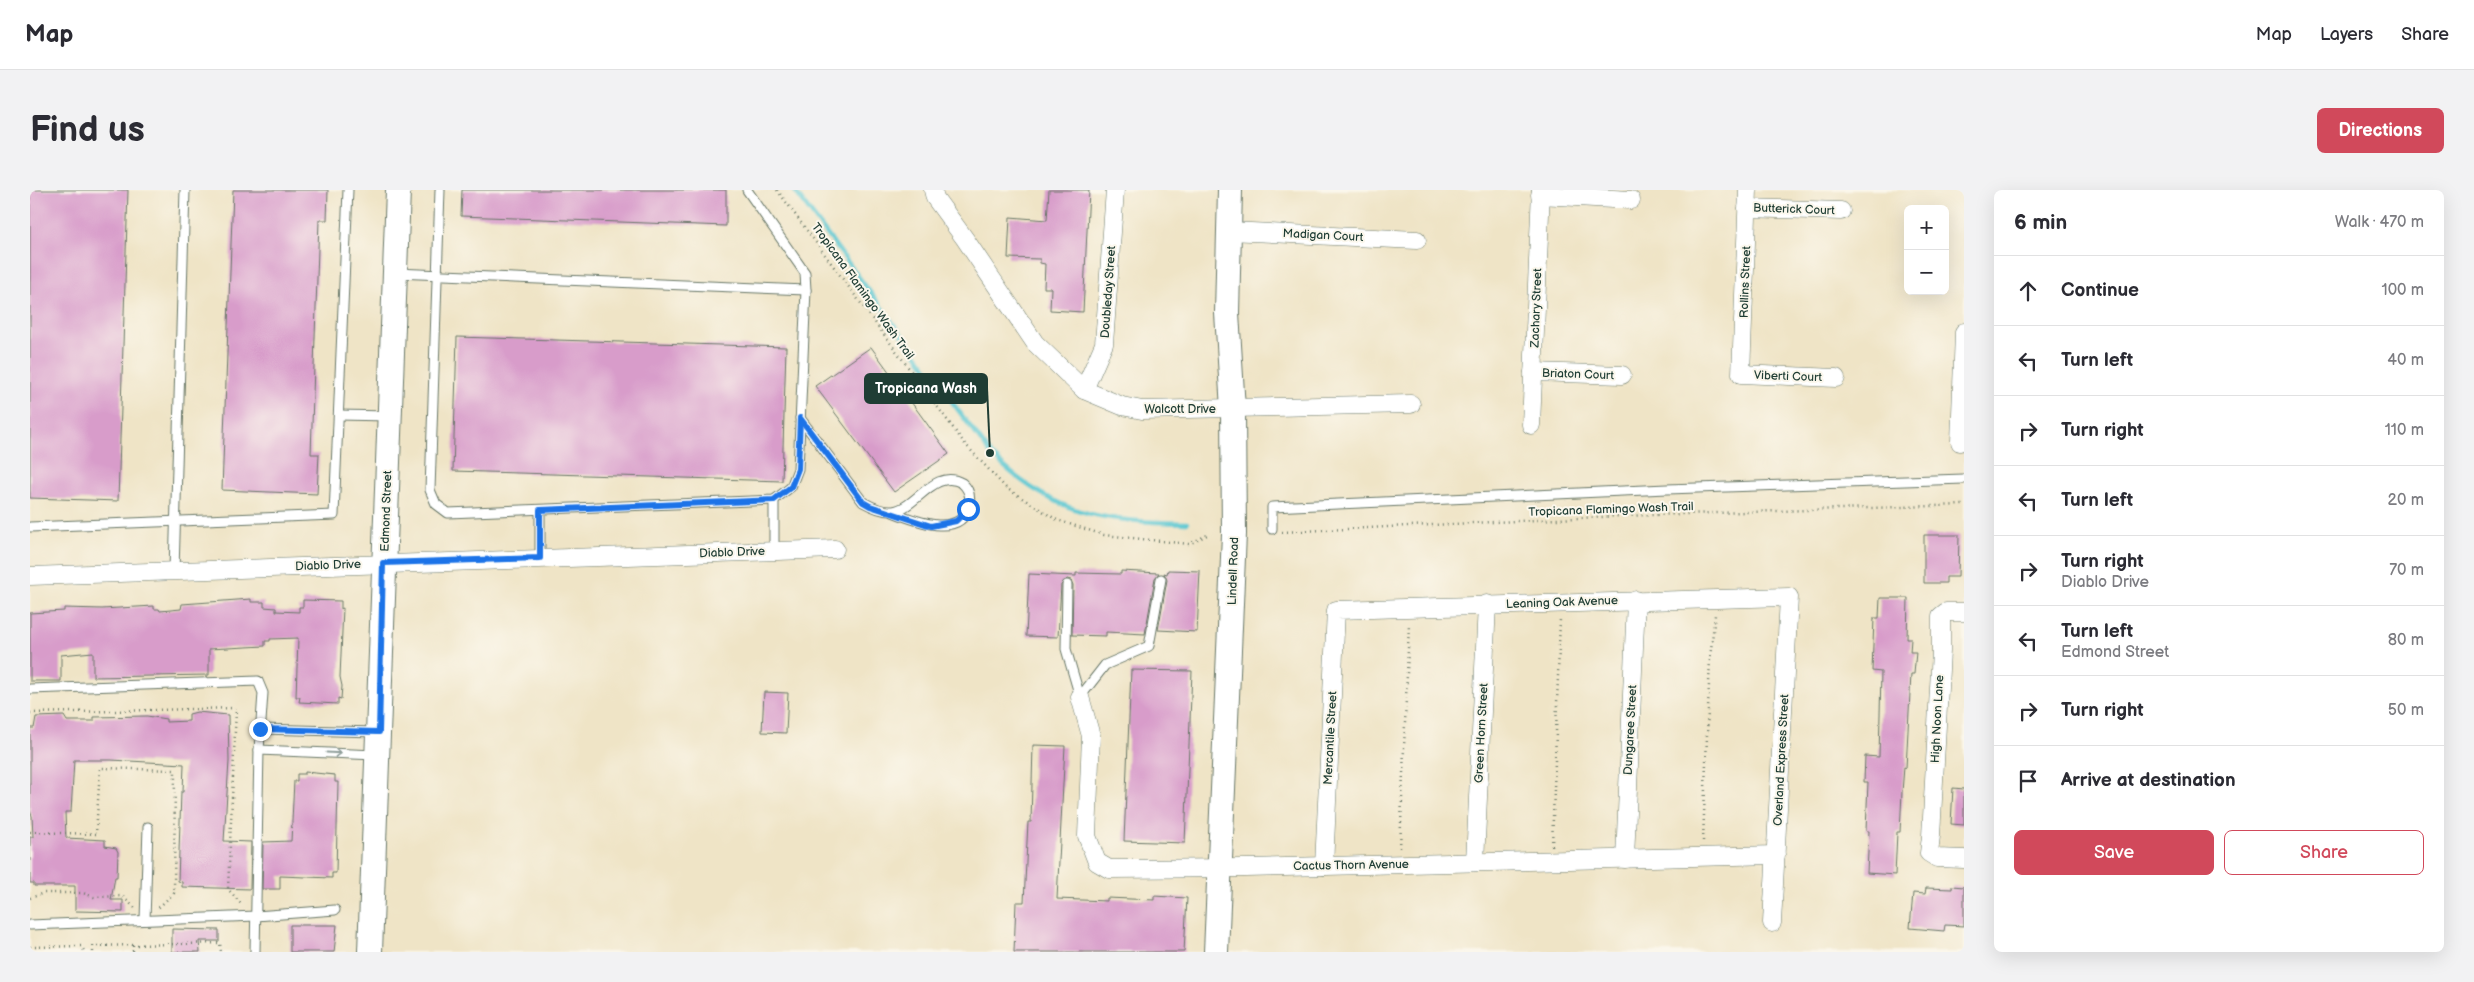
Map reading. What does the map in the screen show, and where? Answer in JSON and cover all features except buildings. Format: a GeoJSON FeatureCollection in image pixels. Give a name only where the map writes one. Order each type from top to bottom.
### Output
{"type":"FeatureCollection","features":[{"type":"Feature","properties":{"kind":"street","name":"Edmond Street"},"geometry":{"type":"LineString","coordinates":[[370,952],[398,190]]}},
{"type":"Feature","properties":{"kind":"street","name":"Walcott Drive"},"geometry":{"type":"LineString","coordinates":[[933,190],[935,198],[1035,343],[1084,390],[1122,406],[1142,410],[1411,404]]}},
{"type":"Feature","properties":{"kind":"street","name":"Doubleday Street"},"geometry":{"type":"LineString","coordinates":[[1084,390],[1104,344],[1115,190]]}},
{"type":"Feature","properties":{"kind":"street","name":"Lindell Road"},"geometry":{"type":"LineString","coordinates":[[1216,952],[1234,534],[1233,409],[1227,313],[1230,190]]}},
{"type":"Feature","properties":{"kind":"street","name":"Rollins Street"},"geometry":{"type":"LineString","coordinates":[[1741,374],[1748,190]]}},
{"type":"Feature","properties":{"kind":"street"},"geometry":{"type":"LineString","coordinates":[[1540,192],[1631,200]]}},
{"type":"Feature","properties":{"kind":"street","name":"Zachary Street"},"geometry":{"type":"LineString","coordinates":[[1531,425],[1540,192]]}},
{"type":"Feature","properties":{"kind":"street","name":"Butterick Court"},"geometry":{"type":"LineString","coordinates":[[1748,208],[1841,211]]}},
{"type":"Feature","properties":{"kind":"street","name":"Madigan Court"},"geometry":{"type":"LineString","coordinates":[[1229,231],[1417,240]]}},
{"type":"Feature","properties":{"kind":"street"},"geometry":{"type":"LineString","coordinates":[[1960,442],[1964,332]]}},
{"type":"Feature","properties":{"kind":"street","name":"Briaton Court"},"geometry":{"type":"LineString","coordinates":[[1534,372],[1622,375]]}},
{"type":"Feature","properties":{"kind":"street","name":"Viberti Court"},"geometry":{"type":"LineString","coordinates":[[1741,374],[1836,378]]}},
{"type":"Feature","properties":{"kind":"street","name":"Diablo Drive"},"geometry":{"type":"LineString","coordinates":[[30,576],[835,549]]}},
{"type":"Feature","properties":{"kind":"street","name":"Leaning Oak Avenue"},"geometry":{"type":"LineString","coordinates":[[1336,610],[1486,604],[1789,597]]}},
{"type":"Feature","properties":{"kind":"street","name":"Overland Express Street"},"geometry":{"type":"LineString","coordinates":[[1772,923],[1789,597]]}},
{"type":"Feature","properties":{"kind":"street","name":"Dungaree Street"},"geometry":{"type":"LineString","coordinates":[[1625,859],[1636,600]]}},
{"type":"Feature","properties":{"kind":"street","name":"Green Horn Street"},"geometry":{"type":"LineString","coordinates":[[1475,862],[1486,604]]}},
{"type":"Feature","properties":{"kind":"street","name":"Mercantile Street"},"geometry":{"type":"LineString","coordinates":[[1324,866],[1336,610]]}},
{"type":"Feature","properties":{"kind":"street","name":"High Noon Lane"},"geometry":{"type":"LineString","coordinates":[[1959,612],[1946,612],[1941,616],[1940,624],[1941,651],[1930,852],[1936,858],[1964,859]]}},
{"type":"Feature","properties":{"kind":"street","name":"Cactus Thorn Avenue"},"geometry":{"type":"LineString","coordinates":[[1080,697],[1091,736],[1087,836],[1097,862],[1109,869],[1220,869],[1776,855]]}},
{"type":"Feature","properties":{"kind":"lane"},"geometry":{"type":"LineString","coordinates":[[174,571],[185,190]]}},
{"type":"Feature","properties":{"kind":"lane"},"geometry":{"type":"LineString","coordinates":[[30,527],[334,515],[348,190]]}},
{"type":"Feature","properties":{"kind":"lane"},"geometry":{"type":"LineString","coordinates":[[440,190],[430,490],[436,504],[448,513],[774,500],[791,487],[798,469],[806,290],[805,273],[747,190]]}},
{"type":"Feature","properties":{"kind":"lane"},"geometry":{"type":"LineString","coordinates":[[394,273],[806,290]]}},
{"type":"Feature","properties":{"kind":"lane"},"geometry":{"type":"LineString","coordinates":[[339,415],[390,416]]}},
{"type":"Feature","properties":{"kind":"lane"},"geometry":{"type":"LineString","coordinates":[[800,418],[863,502],[924,524],[938,525],[961,518],[968,509],[970,497],[962,484],[945,480],[922,492],[902,508],[890,511]]}},
{"type":"Feature","properties":{"kind":"lane"},"geometry":{"type":"LineString","coordinates":[[1273,531],[1272,507],[1668,489],[1964,479]]}},
{"type":"Feature","properties":{"kind":"lane"},"geometry":{"type":"LineString","coordinates":[[774,500],[774,551]]}},
{"type":"Feature","properties":{"kind":"lane"},"geometry":{"type":"LineString","coordinates":[[540,510],[540,558]]}},
{"type":"Feature","properties":{"kind":"lane"},"geometry":{"type":"LineString","coordinates":[[1080,697],[1105,665],[1149,646],[1161,578]]}},
{"type":"Feature","properties":{"kind":"lane"},"geometry":{"type":"LineString","coordinates":[[1067,585],[1066,649],[1080,697]]}},
{"type":"Feature","properties":{"kind":"lane"},"geometry":{"type":"LineString","coordinates":[[30,689],[258,682],[263,693],[259,750],[255,952]]}},
{"type":"Feature","properties":{"kind":"lane"},"geometry":{"type":"LineString","coordinates":[[260,729],[379,732]]}},
{"type":"Feature","properties":{"kind":"lane"},"geometry":{"type":"LineString","coordinates":[[259,750],[378,755]]}},
{"type":"Feature","properties":{"kind":"lane"},"geometry":{"type":"LineString","coordinates":[[145,920],[148,827]]}},
{"type":"Feature","properties":{"kind":"lane"},"geometry":{"type":"LineString","coordinates":[[30,925],[256,916],[335,910]]}},
{"type":"Feature","properties":{"kind":"path","name":"Tropicana Flamingo Wash Trail"},"geometry":{"type":"LineString","coordinates":[[777,190],[964,444],[1006,488],[1057,520],[1104,534],[1188,544],[1209,534]]}},
{"type":"Feature","properties":{"kind":"path","name":"Tropicana Flamingo Wash Trail"},"geometry":{"type":"LineString","coordinates":[[1273,531],[1622,516],[1964,505]]}},
{"type":"Feature","properties":{"kind":"path"},"geometry":{"type":"LineString","coordinates":[[1702,857],[1710,658],[1715,624],[1714,598]]}},
{"type":"Feature","properties":{"kind":"path"},"geometry":{"type":"LineString","coordinates":[[1551,861],[1560,602]]}},
{"type":"Feature","properties":{"kind":"path"},"geometry":{"type":"LineString","coordinates":[[1399,864],[1409,608]]}},
{"type":"Feature","properties":{"kind":"path"},"geometry":{"type":"LineString","coordinates":[[30,713],[236,708],[228,889],[244,907],[244,916]]}},
{"type":"Feature","properties":{"kind":"path"},"geometry":{"type":"LineString","coordinates":[[30,832],[96,834],[100,768],[175,770],[174,893],[158,908],[136,908],[122,896],[94,897],[83,893],[44,893],[30,898]]}},
{"type":"Feature","properties":{"kind":"path"},"geometry":{"type":"LineString","coordinates":[[93,952],[93,946],[220,943],[221,952]]}},
{"type":"Feature","properties":{"kind":"path"},"geometry":{"type":"LineString","coordinates":[[133,945],[133,952]]}},
{"type":"Feature","properties":{"kind":"path"},"geometry":{"type":"LineString","coordinates":[[30,947],[81,946],[85,952]]}},
{"type":"Feature","properties":{"kind":"waterway"},"geometry":{"type":"LineString","coordinates":[[794,190],[990,453],[1013,474],[1035,490],[1057,502],[1080,511],[1104,517],[1129,520],[1187,523]]}},
{"type":"Feature","properties":{"kind":"place","name":"Tropicana Wash"},"geometry":{"type":"Point","coordinates":[990,453]}},
{"type":"Feature","properties":{"kind":"route"},"geometry":{"type":"LineString","coordinates":[[260,729],[379,732],[383,563],[540,558],[540,510],[774,500],[791,487],[798,469],[800,418],[863,502],[870,506],[931,526],[956,521],[968,509]]}}]}
